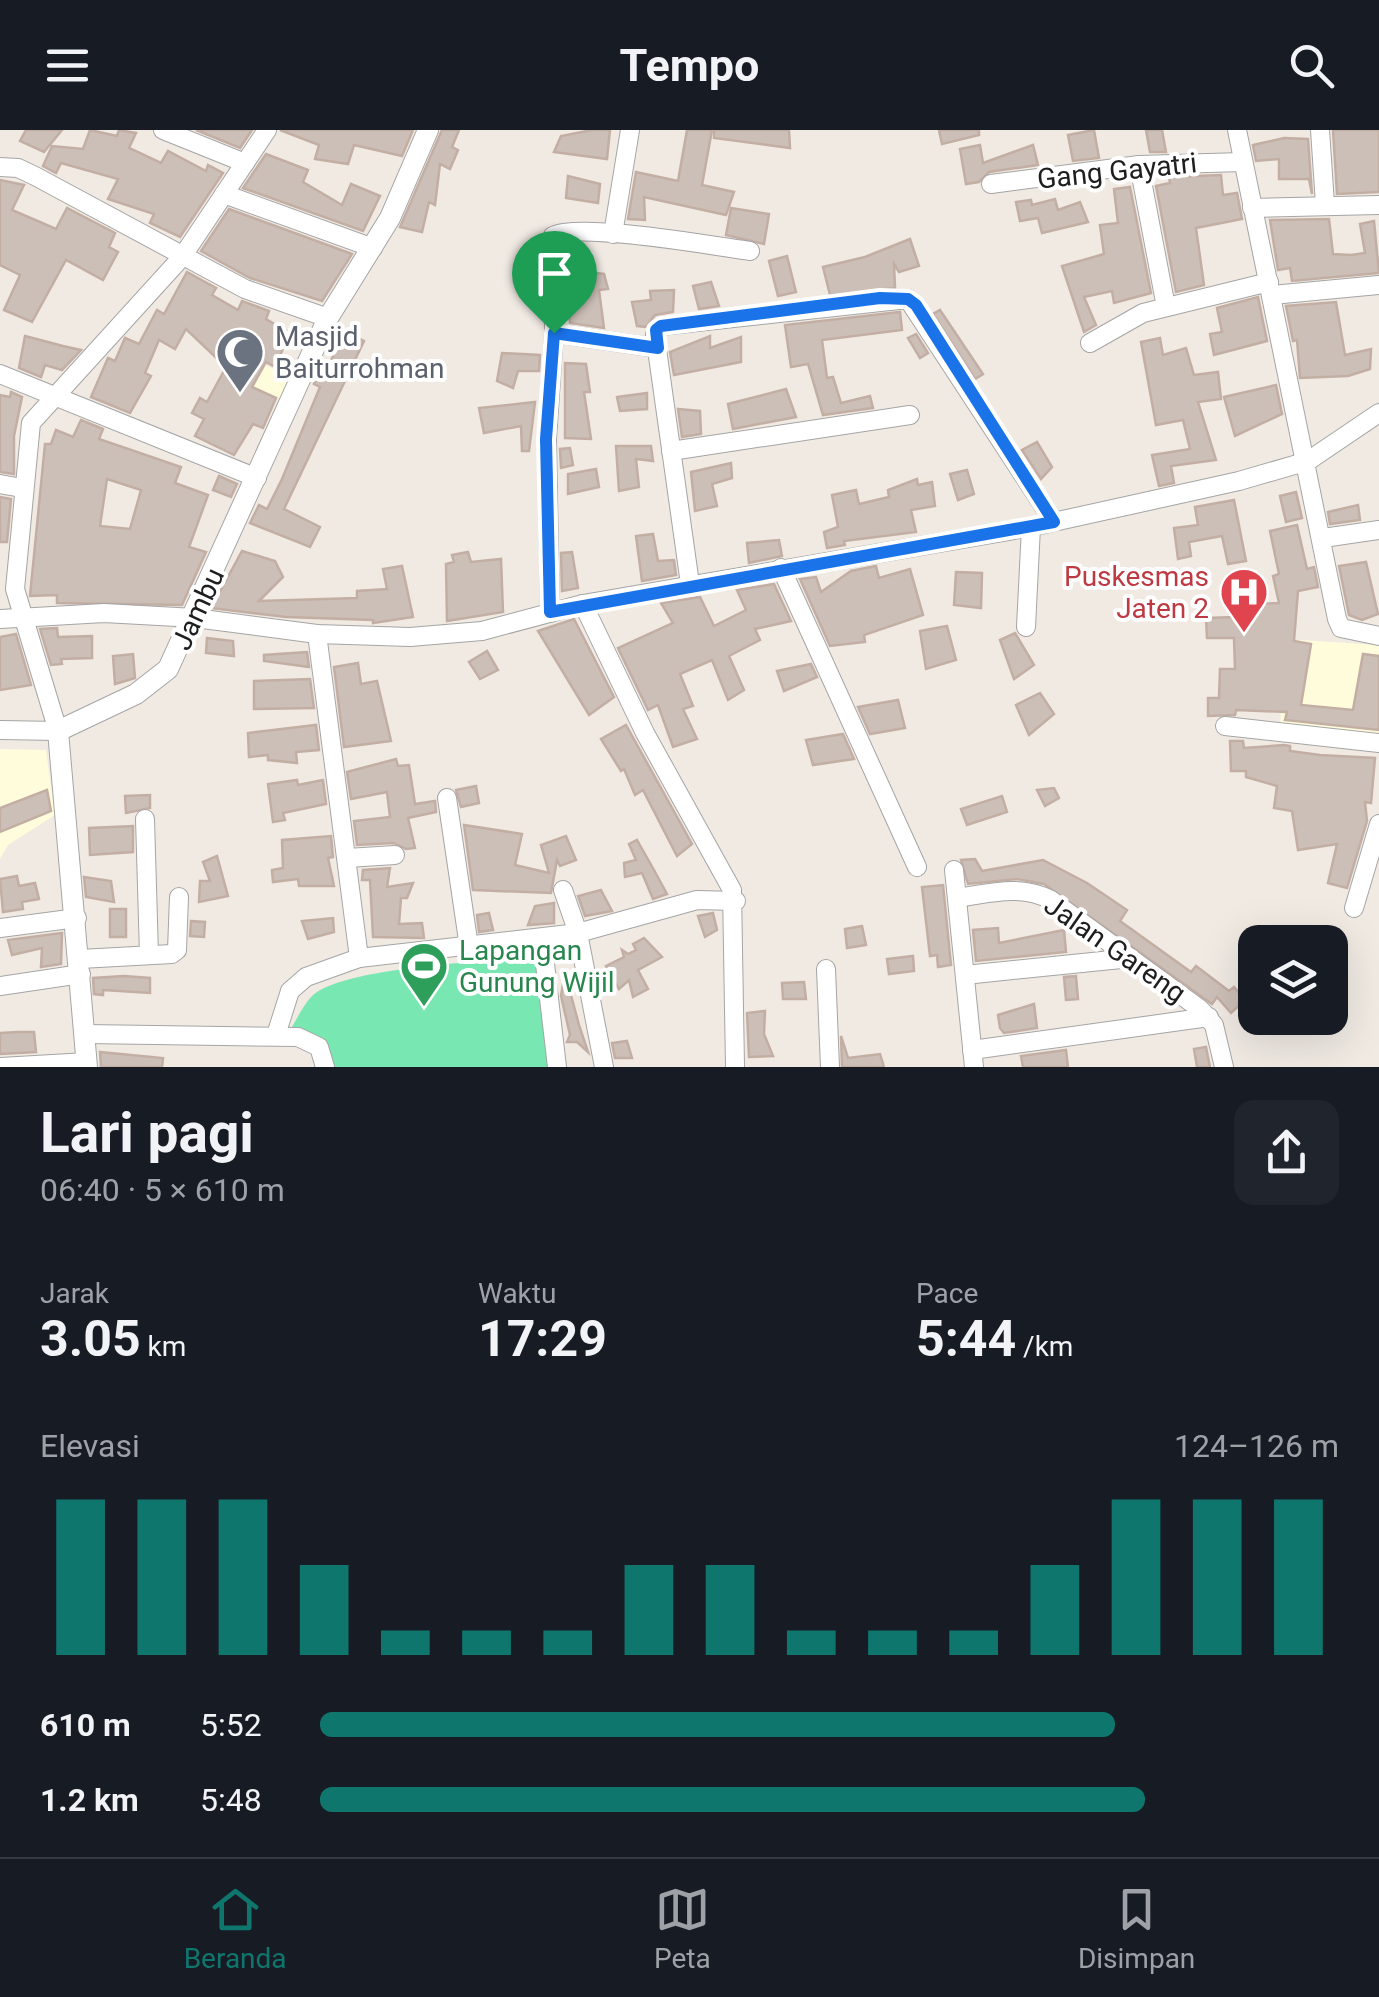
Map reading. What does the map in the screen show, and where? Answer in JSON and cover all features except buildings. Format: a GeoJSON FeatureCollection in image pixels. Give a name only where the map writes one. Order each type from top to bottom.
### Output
{"type":"FeatureCollection","features":[{"type":"Feature","properties":{"kind":"street"},"geometry":{"type":"LineString","coordinates":[[164,130],[245,163]]}},
{"type":"Feature","properties":{"kind":"street"},"geometry":{"type":"LineString","coordinates":[[0,1066],[87,1064],[58,731],[21,616],[16,550],[31,423],[182,257],[266,130]]}},
{"type":"Feature","properties":{"kind":"street","name":"Jambu"},"geometry":{"type":"LineString","coordinates":[[58,731],[155,682],[168,670],[195,618],[328,318],[374,248],[428,130]]}},
{"type":"Feature","properties":{"kind":"street"},"geometry":{"type":"LineString","coordinates":[[613,234],[630,130]]}},
{"type":"Feature","properties":{"kind":"street"},"geometry":{"type":"LineString","coordinates":[[1237,130],[1341,628],[1379,636]]}},
{"type":"Feature","properties":{"kind":"street"},"geometry":{"type":"LineString","coordinates":[[1320,130],[1325,204]]}},
{"type":"Feature","properties":{"kind":"street","name":"Gang Gayatri"},"geometry":{"type":"LineString","coordinates":[[992,184],[1139,165],[1242,162]]}},
{"type":"Feature","properties":{"kind":"street"},"geometry":{"type":"LineString","coordinates":[[1139,165],[1166,307]]}},
{"type":"Feature","properties":{"kind":"street"},"geometry":{"type":"LineString","coordinates":[[0,167],[18,168],[36,176],[246,289],[328,318]]}},
{"type":"Feature","properties":{"kind":"street"},"geometry":{"type":"LineString","coordinates":[[224,194],[270,214],[374,248]]}},
{"type":"Feature","properties":{"kind":"street"},"geometry":{"type":"LineString","coordinates":[[1252,208],[1379,205]]}},
{"type":"Feature","properties":{"kind":"street"},"geometry":{"type":"LineString","coordinates":[[550,612],[546,439],[554,333],[553,236],[564,232],[613,234],[750,251]]}},
{"type":"Feature","properties":{"kind":"street"},"geometry":{"type":"LineString","coordinates":[[1090,343],[1112,327],[1166,307],[1271,288],[1379,285]]}},
{"type":"Feature","properties":{"kind":"street"},"geometry":{"type":"LineString","coordinates":[[690,584],[658,348],[656,330],[661,326],[908,299],[1054,522]]}},
{"type":"Feature","properties":{"kind":"street"},"geometry":{"type":"LineString","coordinates":[[554,333],[658,348]]}},
{"type":"Feature","properties":{"kind":"street"},"geometry":{"type":"LineString","coordinates":[[0,374],[257,478]]}},
{"type":"Feature","properties":{"kind":"street"},"geometry":{"type":"LineString","coordinates":[[0,618],[104,613],[195,618],[317,634],[450,634],[690,584],[1054,522],[1308,461],[1379,413]]}},
{"type":"Feature","properties":{"kind":"street"},"geometry":{"type":"LineString","coordinates":[[671,452],[910,415]]}},
{"type":"Feature","properties":{"kind":"street"},"geometry":{"type":"LineString","coordinates":[[0,484],[22,488]]}},
{"type":"Feature","properties":{"kind":"street"},"geometry":{"type":"LineString","coordinates":[[1026,627],[1030,527]]}},
{"type":"Feature","properties":{"kind":"street"},"geometry":{"type":"LineString","coordinates":[[1323,538],[1379,530]]}},
{"type":"Feature","properties":{"kind":"street"},"geometry":{"type":"LineString","coordinates":[[781,568],[917,867]]}},
{"type":"Feature","properties":{"kind":"street"},"geometry":{"type":"LineString","coordinates":[[583,604],[645,733],[736,901],[735,1067]]}},
{"type":"Feature","properties":{"kind":"street"},"geometry":{"type":"LineString","coordinates":[[317,634],[359,958]]}},
{"type":"Feature","properties":{"kind":"street"},"geometry":{"type":"LineString","coordinates":[[1226,726],[1379,743]]}},
{"type":"Feature","properties":{"kind":"street"},"geometry":{"type":"LineString","coordinates":[[0,730],[58,731]]}},
{"type":"Feature","properties":{"kind":"street"},"geometry":{"type":"LineString","coordinates":[[447,798],[469,947]]}},
{"type":"Feature","properties":{"kind":"street"},"geometry":{"type":"LineString","coordinates":[[145,820],[149,955]]}},
{"type":"Feature","properties":{"kind":"street"},"geometry":{"type":"LineString","coordinates":[[1354,908],[1374,865],[1379,824]]}},
{"type":"Feature","properties":{"kind":"street"},"geometry":{"type":"LineString","coordinates":[[347,858],[395,854]]}},
{"type":"Feature","properties":{"kind":"street"},"geometry":{"type":"LineString","coordinates":[[954,870],[973,1059],[1209,1017],[1224,1067]]}},
{"type":"Feature","properties":{"kind":"street"},"geometry":{"type":"LineString","coordinates":[[562,890],[578,933],[604,1067]]}},
{"type":"Feature","properties":{"kind":"street","name":"Jalan Gareng"},"geometry":{"type":"LineString","coordinates":[[957,898],[1010,890],[1038,894],[1209,1017]]}},
{"type":"Feature","properties":{"kind":"street"},"geometry":{"type":"LineString","coordinates":[[0,986],[80,966],[177,950],[179,896]]}},
{"type":"Feature","properties":{"kind":"street"},"geometry":{"type":"LineString","coordinates":[[276,1035],[290,991],[306,977],[359,958],[578,933],[697,900],[736,901]]}},
{"type":"Feature","properties":{"kind":"street"},"geometry":{"type":"LineString","coordinates":[[0,928],[77,918]]}},
{"type":"Feature","properties":{"kind":"street"},"geometry":{"type":"LineString","coordinates":[[542,938],[557,1067]]}},
{"type":"Feature","properties":{"kind":"street"},"geometry":{"type":"LineString","coordinates":[[966,975],[1131,958]]}},
{"type":"Feature","properties":{"kind":"street"},"geometry":{"type":"LineString","coordinates":[[826,969],[830,1067]]}},
{"type":"Feature","properties":{"kind":"street"},"geometry":{"type":"LineString","coordinates":[[85,1034],[276,1035],[309,1040],[319,1047],[325,1067]]}},
{"type":"Feature","properties":{"kind":"shaded area"},"geometry":{"type":"Polygon","coordinates":[[[265,365],[295,379],[286,402],[252,387],[265,365]]]}},
{"type":"Feature","properties":{"kind":"shaded area"},"geometry":{"type":"Polygon","coordinates":[[[1285,639],[1379,645],[1379,737],[1280,727],[1285,639]]]}},
{"type":"Feature","properties":{"kind":"shaded area"},"geometry":{"type":"Polygon","coordinates":[[[0,749],[46,750],[55,815],[8,845],[0,859],[0,749]]]}},
{"type":"Feature","properties":{"kind":"green space","name":"Lapangan Gunung Wijil"},"geometry":{"type":"Polygon","coordinates":[[[539,956],[551,1067],[331,1067],[290,1030],[313,995],[336,983],[391,971],[539,956]]]}},
{"type":"Feature","properties":{"kind":"place","name":"Masjid Baiturrohman"},"geometry":{"type":"Point","coordinates":[240,394]}},
{"type":"Feature","properties":{"kind":"place","name":"Puskesmas Jaten 2"},"geometry":{"type":"Point","coordinates":[1244,634]}},
{"type":"Feature","properties":{"kind":"place","name":"Lapangan Gunung Wijil"},"geometry":{"type":"Point","coordinates":[424,1008]}},
{"type":"Feature","properties":{"kind":"route"},"geometry":{"type":"LineString","coordinates":[[880,298],[908,299],[916,305],[1054,522],[550,612],[546,439],[554,333],[658,348],[655,335],[661,326],[880,298]]}}]}
